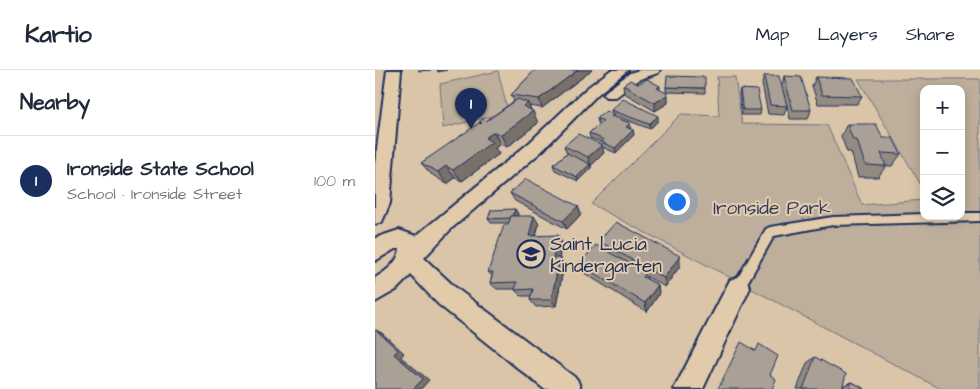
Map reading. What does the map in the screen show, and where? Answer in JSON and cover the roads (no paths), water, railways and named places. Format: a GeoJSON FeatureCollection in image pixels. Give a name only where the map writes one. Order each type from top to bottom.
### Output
{"type":"FeatureCollection","features":[{"type":"Feature","properties":{"kind":"street"},"geometry":{"type":"LineString","coordinates":[[394,70],[378,209],[386,224],[447,296],[567,389]]}},
{"type":"Feature","properties":{"kind":"street"},"geometry":{"type":"LineString","coordinates":[[377,289],[402,268],[407,248],[435,230],[554,131],[590,93],[621,70]]}},
{"type":"Feature","properties":{"kind":"street"},"geometry":{"type":"LineString","coordinates":[[554,131],[588,112],[635,76],[653,70]]}},
{"type":"Feature","properties":{"kind":"street"},"geometry":{"type":"LineString","coordinates":[[375,252],[387,243],[407,248]]}},
{"type":"Feature","properties":{"kind":"street"},"geometry":{"type":"LineString","coordinates":[[377,289],[411,282],[447,296]]}},
{"type":"Feature","properties":{"kind":"street"},"geometry":{"type":"LineString","coordinates":[[688,389],[738,288]]}},
{"type":"Feature","properties":{"kind":"lane"},"geometry":{"type":"LineString","coordinates":[[738,288],[770,232],[833,221],[980,217]]}},
{"type":"Feature","properties":{"kind":"place","name":"Ironside State School"},"geometry":{"type":"Point","coordinates":[471,129]}},
{"type":"Feature","properties":{"kind":"place","name":"Saint Lucia Kindergarten"},"geometry":{"type":"Point","coordinates":[531,254]}},
{"type":"Feature","properties":{"kind":"park label","name":"Ironside Park"},"geometry":{"type":"Point","coordinates":[772,207]}}]}
